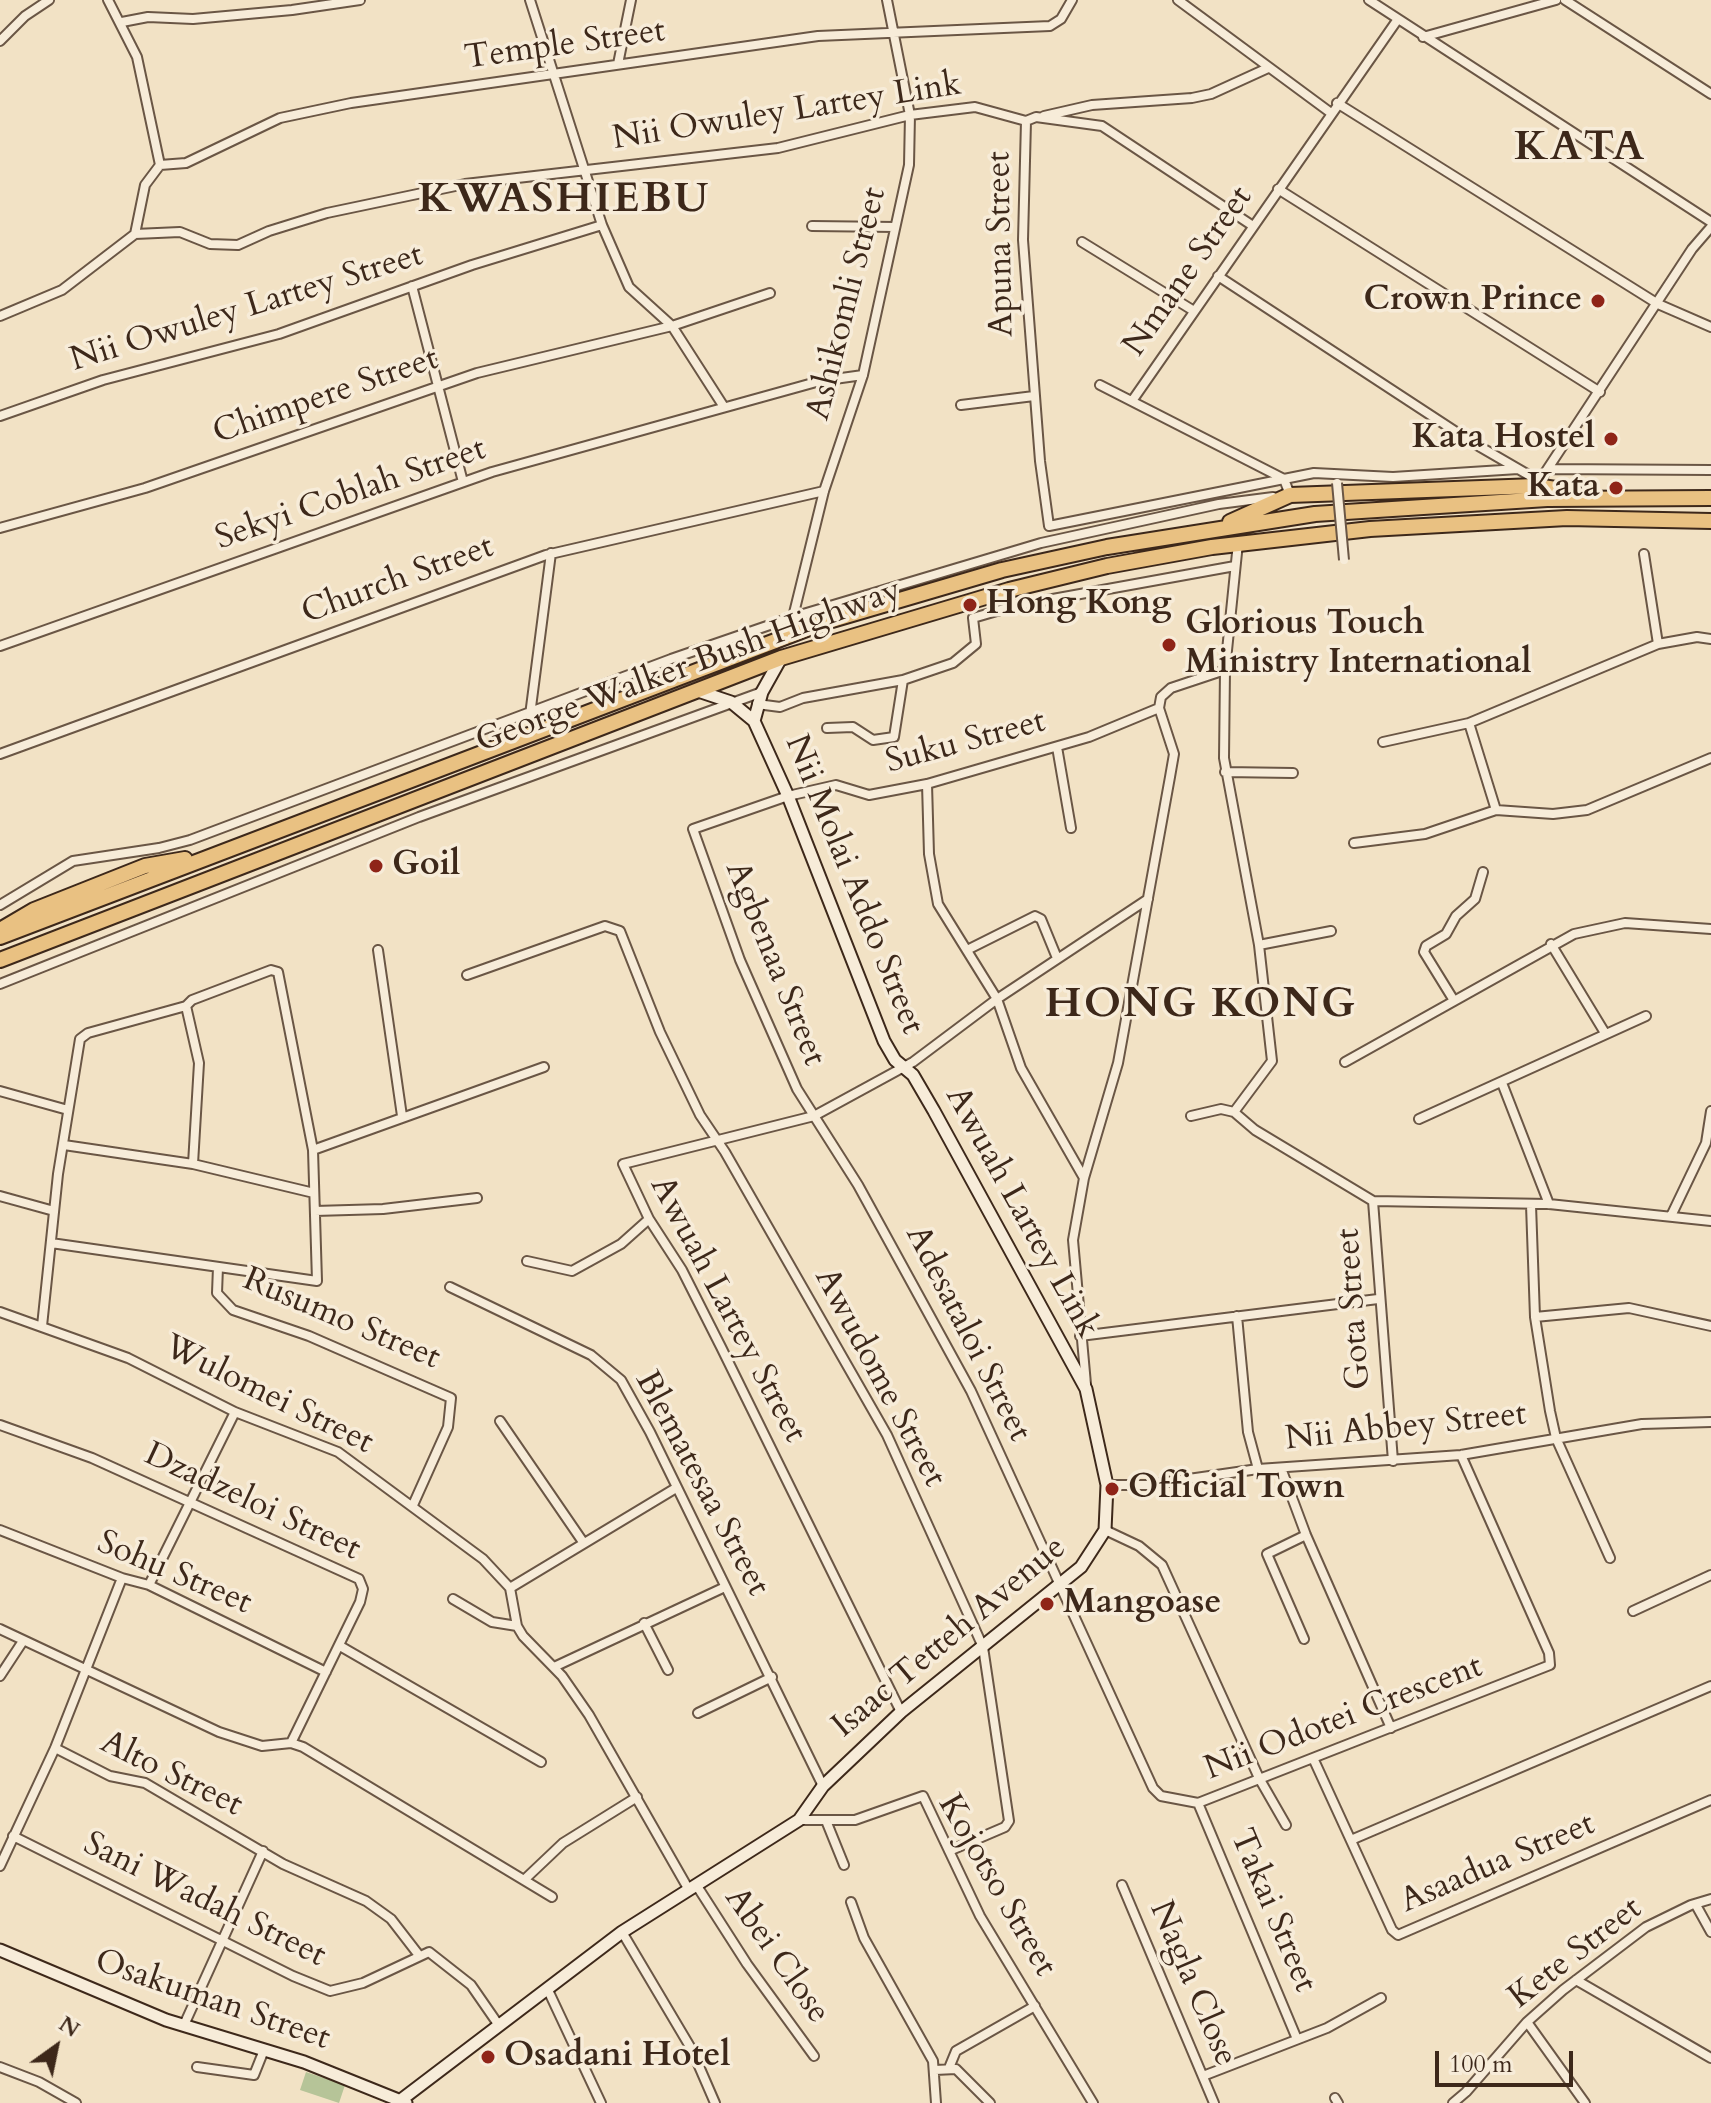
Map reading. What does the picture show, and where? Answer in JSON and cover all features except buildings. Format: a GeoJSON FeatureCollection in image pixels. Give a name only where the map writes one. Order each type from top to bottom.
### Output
{"type":"FeatureCollection","features":[{"type":"Feature","properties":{"kind":"highway"},"geometry":{"type":"LineString","coordinates":[[1219,528],[1286,496],[1538,484],[1598,497]]}},
{"type":"Feature","properties":{"kind":"highway","name":"George Walker Bush Highway"},"geometry":{"type":"LineString","coordinates":[[0,937],[825,622],[1002,570],[1219,528],[1315,514],[1598,497],[1711,498]]}},
{"type":"Feature","properties":{"kind":"highway","name":"George Walker Bush Highway"},"geometry":{"type":"LineString","coordinates":[[0,960],[781,658],[1009,590],[1107,566],[1238,543],[1499,520],[1711,521]]}},
{"type":"Feature","properties":{"kind":"highway"},"geometry":{"type":"LineString","coordinates":[[0,930],[34,910],[145,866],[217,854]]}},
{"type":"Feature","properties":{"kind":"street"},"geometry":{"type":"LineString","coordinates":[[0,41],[25,16],[49,0]]}},
{"type":"Feature","properties":{"kind":"street"},"geometry":{"type":"LineString","coordinates":[[0,316],[62,290],[135,234],[145,185],[160,165],[137,57],[122,22],[108,0]]}},
{"type":"Feature","properties":{"kind":"street"},"geometry":{"type":"LineString","coordinates":[[122,22],[148,17],[193,19],[292,10],[360,0]]}},
{"type":"Feature","properties":{"kind":"street"},"geometry":{"type":"LineString","coordinates":[[618,64],[631,0]]}},
{"type":"Feature","properties":{"kind":"street","name":"Ashikomli Street"},"geometry":{"type":"LineString","coordinates":[[793,617],[824,491],[863,375],[909,165],[910,115],[891,33],[887,0]]}},
{"type":"Feature","properties":{"kind":"street","name":"Temple Street"},"geometry":{"type":"LineString","coordinates":[[160,165],[186,163],[280,118],[351,103],[818,36],[1050,26],[1061,19],[1072,0]]}},
{"type":"Feature","properties":{"kind":"street"},"geometry":{"type":"LineString","coordinates":[[1178,0],[1331,113]]}},
{"type":"Feature","properties":{"kind":"street"},"geometry":{"type":"LineString","coordinates":[[1218,276],[1538,484],[1692,249],[1711,225],[1369,0]]}},
{"type":"Feature","properties":{"kind":"street"},"geometry":{"type":"LineString","coordinates":[[1423,37],[1556,0]]}},
{"type":"Feature","properties":{"kind":"street"},"geometry":{"type":"LineString","coordinates":[[1565,0],[1711,94]]}},
{"type":"Feature","properties":{"kind":"street"},"geometry":{"type":"LineString","coordinates":[[532,1],[602,225],[629,287],[672,326],[724,407]]}},
{"type":"Feature","properties":{"kind":"street","name":"Nmane Street"},"geometry":{"type":"LineString","coordinates":[[1284,479],[1132,401],[1398,19]]}},
{"type":"Feature","properties":{"kind":"street"},"geometry":{"type":"LineString","coordinates":[[1031,119],[1092,105],[1211,94],[1268,68]]}},
{"type":"Feature","properties":{"kind":"street"},"geometry":{"type":"LineString","coordinates":[[1337,103],[1658,304],[1711,327]]}},
{"type":"Feature","properties":{"kind":"street","name":"Nii Owuley Lartey Link"},"geometry":{"type":"LineString","coordinates":[[135,234],[180,232],[210,244],[238,245],[269,231],[327,213],[465,184],[778,148],[910,115],[975,107],[1031,119]]}},
{"type":"Feature","properties":{"kind":"street","name":"Apuna Street"},"geometry":{"type":"LineString","coordinates":[[1253,226],[1102,126],[1031,119],[1023,240],[1034,396],[1049,526],[1284,479]]}},
{"type":"Feature","properties":{"kind":"street"},"geometry":{"type":"LineString","coordinates":[[1278,189],[1600,392]]}},
{"type":"Feature","properties":{"kind":"street","name":"Nii Owuley Lartey Street"},"geometry":{"type":"LineString","coordinates":[[0,416],[103,380],[279,334],[412,286],[602,225]]}},
{"type":"Feature","properties":{"kind":"street"},"geometry":{"type":"LineString","coordinates":[[812,226],[895,227]]}},
{"type":"Feature","properties":{"kind":"street"},"geometry":{"type":"LineString","coordinates":[[1082,242],[1194,311]]}},
{"type":"Feature","properties":{"kind":"street"},"geometry":{"type":"LineString","coordinates":[[412,286],[463,482]]}},
{"type":"Feature","properties":{"kind":"street","name":"Chimpere Street"},"geometry":{"type":"LineString","coordinates":[[0,528],[145,488],[438,385],[672,326],[770,293]]}},
{"type":"Feature","properties":{"kind":"street","name":"Sekyi Coblah Street"},"geometry":{"type":"LineString","coordinates":[[0,646],[463,482],[820,381],[863,375]]}},
{"type":"Feature","properties":{"kind":"street"},"geometry":{"type":"LineString","coordinates":[[1100,385],[1132,401]]}},
{"type":"Feature","properties":{"kind":"street"},"geometry":{"type":"LineString","coordinates":[[961,405],[1034,396]]}},
{"type":"Feature","properties":{"kind":"street"},"geometry":{"type":"LineString","coordinates":[[0,905],[73,861],[190,840],[530,715],[671,659],[793,617],[1041,543],[1219,504],[1286,496],[1284,479],[1314,473],[1393,477],[1518,469]]}},
{"type":"Feature","properties":{"kind":"street"},"geometry":{"type":"LineString","coordinates":[[1548,469],[1711,470]]}},
{"type":"Feature","properties":{"kind":"street"},"geometry":{"type":"LineString","coordinates":[[1337,483],[1344,560]]}},
{"type":"Feature","properties":{"kind":"street","name":"Church Street"},"geometry":{"type":"LineString","coordinates":[[0,754],[551,553],[824,491]]}},
{"type":"Feature","properties":{"kind":"street"},"geometry":{"type":"LineString","coordinates":[[1234,1112],[1272,1061],[1259,945],[1225,772],[1225,670],[1238,543]]}},
{"type":"Feature","properties":{"kind":"street"},"geometry":{"type":"LineString","coordinates":[[530,715],[551,553]]}},
{"type":"Feature","properties":{"kind":"street"},"geometry":{"type":"LineString","coordinates":[[1644,554],[1658,644]]}},
{"type":"Feature","properties":{"kind":"street"},"geometry":{"type":"LineString","coordinates":[[757,704],[780,707],[803,698],[903,680],[953,663],[976,644],[973,618],[1014,606],[1235,566]]}},
{"type":"Feature","properties":{"kind":"street"},"geometry":{"type":"LineString","coordinates":[[1383,742],[1469,723],[1658,644],[1697,637],[1711,639]]}},
{"type":"Feature","properties":{"kind":"street","name":"Nii Molai Addo Street"},"geometry":{"type":"LineString","coordinates":[[754,721],[762,692],[781,658]]}},
{"type":"Feature","properties":{"kind":"street"},"geometry":{"type":"LineString","coordinates":[[1159,708],[1161,697],[1171,688],[1225,670]]}},
{"type":"Feature","properties":{"kind":"street"},"geometry":{"type":"LineString","coordinates":[[827,728],[853,727],[873,740],[894,737],[903,680]]}},
{"type":"Feature","properties":{"kind":"street","name":"Nii Molai Addo Street"},"geometry":{"type":"LineString","coordinates":[[698,691],[731,702],[754,721],[788,796],[873,1017],[902,1068]]}},
{"type":"Feature","properties":{"kind":"street"},"geometry":{"type":"LineString","coordinates":[[0,984],[419,817],[762,692]]}},
{"type":"Feature","properties":{"kind":"street","name":"Suku Street"},"geometry":{"type":"LineString","coordinates":[[693,829],[788,796],[836,785],[869,795],[927,784],[1057,747],[1159,708]]}},
{"type":"Feature","properties":{"kind":"street","name":"Isaac Tetteh Avenue"},"geometry":{"type":"LineString","coordinates":[[401,2102],[498,2024],[622,1932],[799,1820],[823,1786],[901,1712],[1091,1556],[1105,1530],[1107,1485],[1086,1389],[1073,1240],[1084,1178],[1118,1063],[1174,754],[1159,708]]}},
{"type":"Feature","properties":{"kind":"street"},"geometry":{"type":"LineString","coordinates":[[1469,723],[1496,810]]}},
{"type":"Feature","properties":{"kind":"street"},"geometry":{"type":"LineString","coordinates":[[1057,747],[1071,828]]}},
{"type":"Feature","properties":{"kind":"street"},"geometry":{"type":"LineString","coordinates":[[1354,843],[1425,834],[1496,810],[1553,814],[1587,810],[1711,758]]}},
{"type":"Feature","properties":{"kind":"street"},"geometry":{"type":"LineString","coordinates":[[1225,772],[1293,773]]}},
{"type":"Feature","properties":{"kind":"street"},"geometry":{"type":"LineString","coordinates":[[927,784],[929,854],[938,904],[997,999],[1021,1068],[1084,1178]]}},
{"type":"Feature","properties":{"kind":"street","name":"Agbenaa Street"},"geometry":{"type":"LineString","coordinates":[[693,829],[740,960],[797,1089],[814,1116]]}},
{"type":"Feature","properties":{"kind":"street"},"geometry":{"type":"LineString","coordinates":[[1453,999],[1424,952],[1426,946],[1451,929],[1456,916],[1475,899],[1483,872]]}},
{"type":"Feature","properties":{"kind":"street","name":"Awuah Lartey Street"},"geometry":{"type":"LineString","coordinates":[[901,1712],[682,1270],[649,1219],[623,1164],[814,1116],[902,1068],[997,999],[1148,899]]}},
{"type":"Feature","properties":{"kind":"street"},"geometry":{"type":"LineString","coordinates":[[967,950],[1035,916],[1041,919],[1057,958]]}},
{"type":"Feature","properties":{"kind":"street"},"geometry":{"type":"LineString","coordinates":[[1345,1062],[1551,944],[1574,934],[1625,923],[1711,929]]}},
{"type":"Feature","properties":{"kind":"street","name":"Awudome Street"},"geometry":{"type":"LineString","coordinates":[[467,975],[605,926],[620,931],[660,1032],[700,1115],[887,1435],[983,1647],[1009,1821],[1005,1827],[949,1851]]}},
{"type":"Feature","properties":{"kind":"street"},"geometry":{"type":"LineString","coordinates":[[1259,945],[1331,931]]}},
{"type":"Feature","properties":{"kind":"street"},"geometry":{"type":"LineString","coordinates":[[1551,944],[1604,1031]]}},
{"type":"Feature","properties":{"kind":"street"},"geometry":{"type":"LineString","coordinates":[[378,950],[402,1116]]}},
{"type":"Feature","properties":{"kind":"street"},"geometry":{"type":"LineString","coordinates":[[42,1326],[54,1211],[80,1039],[88,1033],[186,1006],[192,1000],[271,970],[278,972],[313,1150],[318,1278],[315,1282],[51,1243]]}},
{"type":"Feature","properties":{"kind":"street"},"geometry":{"type":"LineString","coordinates":[[186,1006],[199,1063],[193,1164]]}},
{"type":"Feature","properties":{"kind":"street"},"geometry":{"type":"LineString","coordinates":[[1419,1119],[1502,1083],[1604,1031],[1646,1016]]}},
{"type":"Feature","properties":{"kind":"street"},"geometry":{"type":"LineString","coordinates":[[313,1150],[544,1067]]}},
{"type":"Feature","properties":{"kind":"street","name":"Awuah Lartey Link"},"geometry":{"type":"LineString","coordinates":[[902,1068],[913,1075],[934,1111],[1086,1389]]}},
{"type":"Feature","properties":{"kind":"street"},"geometry":{"type":"LineString","coordinates":[[1502,1083],[1549,1204]]}},
{"type":"Feature","properties":{"kind":"street"},"geometry":{"type":"LineString","coordinates":[[0,1091],[68,1110]]}},
{"type":"Feature","properties":{"kind":"street"},"geometry":{"type":"LineString","coordinates":[[1191,1116],[1221,1109],[1234,1112],[1306,1163],[1373,1201],[1549,1204],[1711,1221]]}},
{"type":"Feature","properties":{"kind":"street"},"geometry":{"type":"LineString","coordinates":[[1671,1216],[1709,1141],[1711,1111]]}},
{"type":"Feature","properties":{"kind":"street","name":"Adesataloi Street"},"geometry":{"type":"LineString","coordinates":[[814,1116],[858,1185],[938,1327],[1061,1583]]}},
{"type":"Feature","properties":{"kind":"street"},"geometry":{"type":"LineString","coordinates":[[64,1145],[193,1164],[314,1193]]}},
{"type":"Feature","properties":{"kind":"street"},"geometry":{"type":"LineString","coordinates":[[0,1196],[54,1211]]}},
{"type":"Feature","properties":{"kind":"street"},"geometry":{"type":"LineString","coordinates":[[315,1211],[383,1209],[477,1198]]}},
{"type":"Feature","properties":{"kind":"street","name":"Gota Street"},"geometry":{"type":"LineString","coordinates":[[1373,1201],[1378,1299],[1393,1461]]}},
{"type":"Feature","properties":{"kind":"street"},"geometry":{"type":"LineString","coordinates":[[1531,1205],[1535,1317],[1556,1438],[1610,1558]]}},
{"type":"Feature","properties":{"kind":"street"},"geometry":{"type":"LineString","coordinates":[[527,1261],[559,1271],[572,1271],[614,1249],[649,1219]]}},
{"type":"Feature","properties":{"kind":"street","name":"Rusumo Street"},"geometry":{"type":"LineString","coordinates":[[218,1267],[217,1293],[233,1310],[309,1336],[451,1398],[448,1427],[413,1505]]}},
{"type":"Feature","properties":{"kind":"street","name":"Blematesaa Street"},"geometry":{"type":"LineString","coordinates":[[450,1287],[568,1343],[610,1369],[644,1420],[823,1786]]}},
{"type":"Feature","properties":{"kind":"street"},"geometry":{"type":"LineString","coordinates":[[1080,1336],[1378,1299]]}},
{"type":"Feature","properties":{"kind":"street"},"geometry":{"type":"LineString","coordinates":[[1535,1317],[1629,1308],[1711,1326]]}},
{"type":"Feature","properties":{"kind":"street","name":"Wulomei Street"},"geometry":{"type":"LineString","coordinates":[[0,1312],[128,1358],[235,1412],[338,1452],[483,1559],[510,1588]]}},
{"type":"Feature","properties":{"kind":"street"},"geometry":{"type":"LineString","coordinates":[[1237,1316],[1246,1421],[1258,1469]]}},
{"type":"Feature","properties":{"kind":"street"},"geometry":{"type":"LineString","coordinates":[[149,1585],[235,1412]]}},
{"type":"Feature","properties":{"kind":"street"},"geometry":{"type":"LineString","coordinates":[[500,1421],[583,1542]]}},
{"type":"Feature","properties":{"kind":"street","name":"Nii Abbey Street"},"geometry":{"type":"LineString","coordinates":[[1107,1485],[1147,1485],[1258,1469],[1461,1455],[1642,1424],[1711,1422]]}},
{"type":"Feature","properties":{"kind":"street","name":"Dzadzeloi Street"},"geometry":{"type":"LineString","coordinates":[[0,1425],[92,1458],[190,1500],[359,1579],[363,1595],[291,1743]]}},
{"type":"Feature","properties":{"kind":"street","name":"Nii Odotei Crescent"},"geometry":{"type":"LineString","coordinates":[[1061,1583],[1153,1788],[1171,1800],[1198,1803],[1550,1665],[1549,1653],[1461,1455]]}},
{"type":"Feature","properties":{"kind":"street"},"geometry":{"type":"LineString","coordinates":[[1281,1468],[1306,1535],[1391,1728]]}},
{"type":"Feature","properties":{"kind":"street"},"geometry":{"type":"LineString","coordinates":[[676,1488],[510,1588],[517,1626],[554,1667],[589,1715],[693,1888]]}},
{"type":"Feature","properties":{"kind":"street","name":"Sohu Street"},"geometry":{"type":"LineString","coordinates":[[0,1530],[122,1578],[149,1585],[326,1672]]}},
{"type":"Feature","properties":{"kind":"street"},"geometry":{"type":"LineString","coordinates":[[1105,1530],[1139,1546],[1162,1565],[1259,1778],[1286,1825]]}},
{"type":"Feature","properties":{"kind":"street"},"geometry":{"type":"LineString","coordinates":[[1304,1639],[1267,1554],[1306,1535]]}},
{"type":"Feature","properties":{"kind":"street"},"geometry":{"type":"LineString","coordinates":[[1633,1611],[1711,1575]]}},
{"type":"Feature","properties":{"kind":"street"},"geometry":{"type":"LineString","coordinates":[[0,1866],[55,1748],[122,1578]]}},
{"type":"Feature","properties":{"kind":"street"},"geometry":{"type":"LineString","coordinates":[[554,1667],[725,1587]]}},
{"type":"Feature","properties":{"kind":"street"},"geometry":{"type":"LineString","coordinates":[[453,1599],[502,1627],[517,1626]]}},
{"type":"Feature","properties":{"kind":"street"},"geometry":{"type":"LineString","coordinates":[[644,1623],[668,1670]]}},
{"type":"Feature","properties":{"kind":"street"},"geometry":{"type":"LineString","coordinates":[[0,1629],[219,1732],[262,1746],[291,1743],[552,1897]]}},
{"type":"Feature","properties":{"kind":"street"},"geometry":{"type":"LineString","coordinates":[[0,1676],[23,1641]]}},
{"type":"Feature","properties":{"kind":"street"},"geometry":{"type":"LineString","coordinates":[[340,1646],[541,1762]]}},
{"type":"Feature","properties":{"kind":"street"},"geometry":{"type":"LineString","coordinates":[[698,1713],[772,1677]]}},
{"type":"Feature","properties":{"kind":"street"},"geometry":{"type":"LineString","coordinates":[[1351,1840],[1711,1686]]}},
{"type":"Feature","properties":{"kind":"street","name":"Alto Street"},"geometry":{"type":"LineString","coordinates":[[55,1748],[110,1776],[145,1783],[263,1851],[184,2025]]}},
{"type":"Feature","properties":{"kind":"street","name":"Asaadua Street"},"geometry":{"type":"LineString","coordinates":[[1313,1758],[1392,1930],[1398,1935],[1711,1800]]}},
{"type":"Feature","properties":{"kind":"street","name":"Kojotso Street"},"geometry":{"type":"LineString","coordinates":[[799,1820],[827,1823],[867,1817],[923,1796],[980,1916],[1093,2103]]}},
{"type":"Feature","properties":{"kind":"street"},"geometry":{"type":"LineString","coordinates":[[524,1880],[563,1843],[637,1797]]}},
{"type":"Feature","properties":{"kind":"street","name":"Takai Street"},"geometry":{"type":"LineString","coordinates":[[1198,1803],[1297,2039]]}},
{"type":"Feature","properties":{"kind":"street"},"geometry":{"type":"LineString","coordinates":[[827,1823],[844,1865]]}},
{"type":"Feature","properties":{"kind":"street","name":"Sani Wadah Street"},"geometry":{"type":"LineString","coordinates":[[13,1836],[224,1942],[330,1991],[363,1983],[418,1954],[391,1919],[366,1901],[263,1851]]}},
{"type":"Feature","properties":{"kind":"street","name":"Nagla Close"},"geometry":{"type":"LineString","coordinates":[[1122,1885],[1214,2103]]}},
{"type":"Feature","properties":{"kind":"street","name":"Abei Close"},"geometry":{"type":"LineString","coordinates":[[693,1888],[814,2056]]}},
{"type":"Feature","properties":{"kind":"street","name":"Kete Street"},"geometry":{"type":"LineString","coordinates":[[1453,2103],[1527,2022],[1576,1980],[1646,1927],[1711,1899]]}},
{"type":"Feature","properties":{"kind":"street"},"geometry":{"type":"LineString","coordinates":[[851,1902],[864,1938],[913,2020],[935,2070],[933,2087],[936,2103]]}},
{"type":"Feature","properties":{"kind":"street"},"geometry":{"type":"LineString","coordinates":[[1696,1905],[1711,1932]]}},
{"type":"Feature","properties":{"kind":"street"},"geometry":{"type":"LineString","coordinates":[[622,1932],[692,2050],[715,2103]]}},
{"type":"Feature","properties":{"kind":"street","name":"Osakuman Street"},"geometry":{"type":"LineString","coordinates":[[0,1950],[184,2025],[335,2073],[401,2102]]}},
{"type":"Feature","properties":{"kind":"street"},"geometry":{"type":"LineString","coordinates":[[418,1954],[429,1952],[459,1973],[498,2024]]}},
{"type":"Feature","properties":{"kind":"street"},"geometry":{"type":"LineString","coordinates":[[1576,1980],[1711,2058]]}},
{"type":"Feature","properties":{"kind":"street"},"geometry":{"type":"LineString","coordinates":[[547,1988],[601,2103]]}},
{"type":"Feature","properties":{"kind":"street"},"geometry":{"type":"LineString","coordinates":[[1203,2076],[1343,2020],[1381,1998]]}},
{"type":"Feature","properties":{"kind":"street"},"geometry":{"type":"LineString","coordinates":[[949,2068],[956,2051],[1035,2006]]}},
{"type":"Feature","properties":{"kind":"street"},"geometry":{"type":"LineString","coordinates":[[1527,2022],[1585,2103]]}},
{"type":"Feature","properties":{"kind":"street"},"geometry":{"type":"LineString","coordinates":[[197,2067],[254,2075],[264,2050]]}},
{"type":"Feature","properties":{"kind":"street"},"geometry":{"type":"LineString","coordinates":[[0,2067],[39,2082],[76,2103]]}},
{"type":"Feature","properties":{"kind":"street"},"geometry":{"type":"LineString","coordinates":[[935,2070],[949,2068],[964,2075],[990,2103]]}},
{"type":"Feature","properties":{"kind":"street"},"geometry":{"type":"LineString","coordinates":[[1466,2092],[1473,2103]]}},
{"type":"Feature","properties":{"kind":"green space"},"geometry":{"type":"Polygon","coordinates":[[[306,2072],[345,2085],[339,2103],[300,2090],[306,2072]]]}},
{"type":"Feature","properties":{"kind":"place","name":"Crown Prince"},"geometry":{"type":"Point","coordinates":[1598,301]}},
{"type":"Feature","properties":{"kind":"place","name":"Kata Hostel"},"geometry":{"type":"Point","coordinates":[1611,439]}},
{"type":"Feature","properties":{"kind":"place","name":"Kata"},"geometry":{"type":"Point","coordinates":[1616,488]}},
{"type":"Feature","properties":{"kind":"place","name":"Hong Kong"},"geometry":{"type":"Point","coordinates":[970,605]}},
{"type":"Feature","properties":{"kind":"place","name":"Glorious Touch Ministry International"},"geometry":{"type":"Point","coordinates":[1169,645]}},
{"type":"Feature","properties":{"kind":"place","name":"Goil"},"geometry":{"type":"Point","coordinates":[376,866]}},
{"type":"Feature","properties":{"kind":"place","name":"Official Town"},"geometry":{"type":"Point","coordinates":[1112,1489]}},
{"type":"Feature","properties":{"kind":"place","name":"Mangoase"},"geometry":{"type":"Point","coordinates":[1047,1604]}},
{"type":"Feature","properties":{"kind":"place","name":"Osadani Hotel"},"geometry":{"type":"Point","coordinates":[488,2057]}},
{"type":"Feature","properties":{"kind":"district","name":"KATA"},"geometry":{"type":"Point","coordinates":[1580,149]}},
{"type":"Feature","properties":{"kind":"district","name":"KWASHIEBU"},"geometry":{"type":"Point","coordinates":[564,201]}},
{"type":"Feature","properties":{"kind":"district","name":"HONG KONG"},"geometry":{"type":"Point","coordinates":[1201,1006]}}]}
